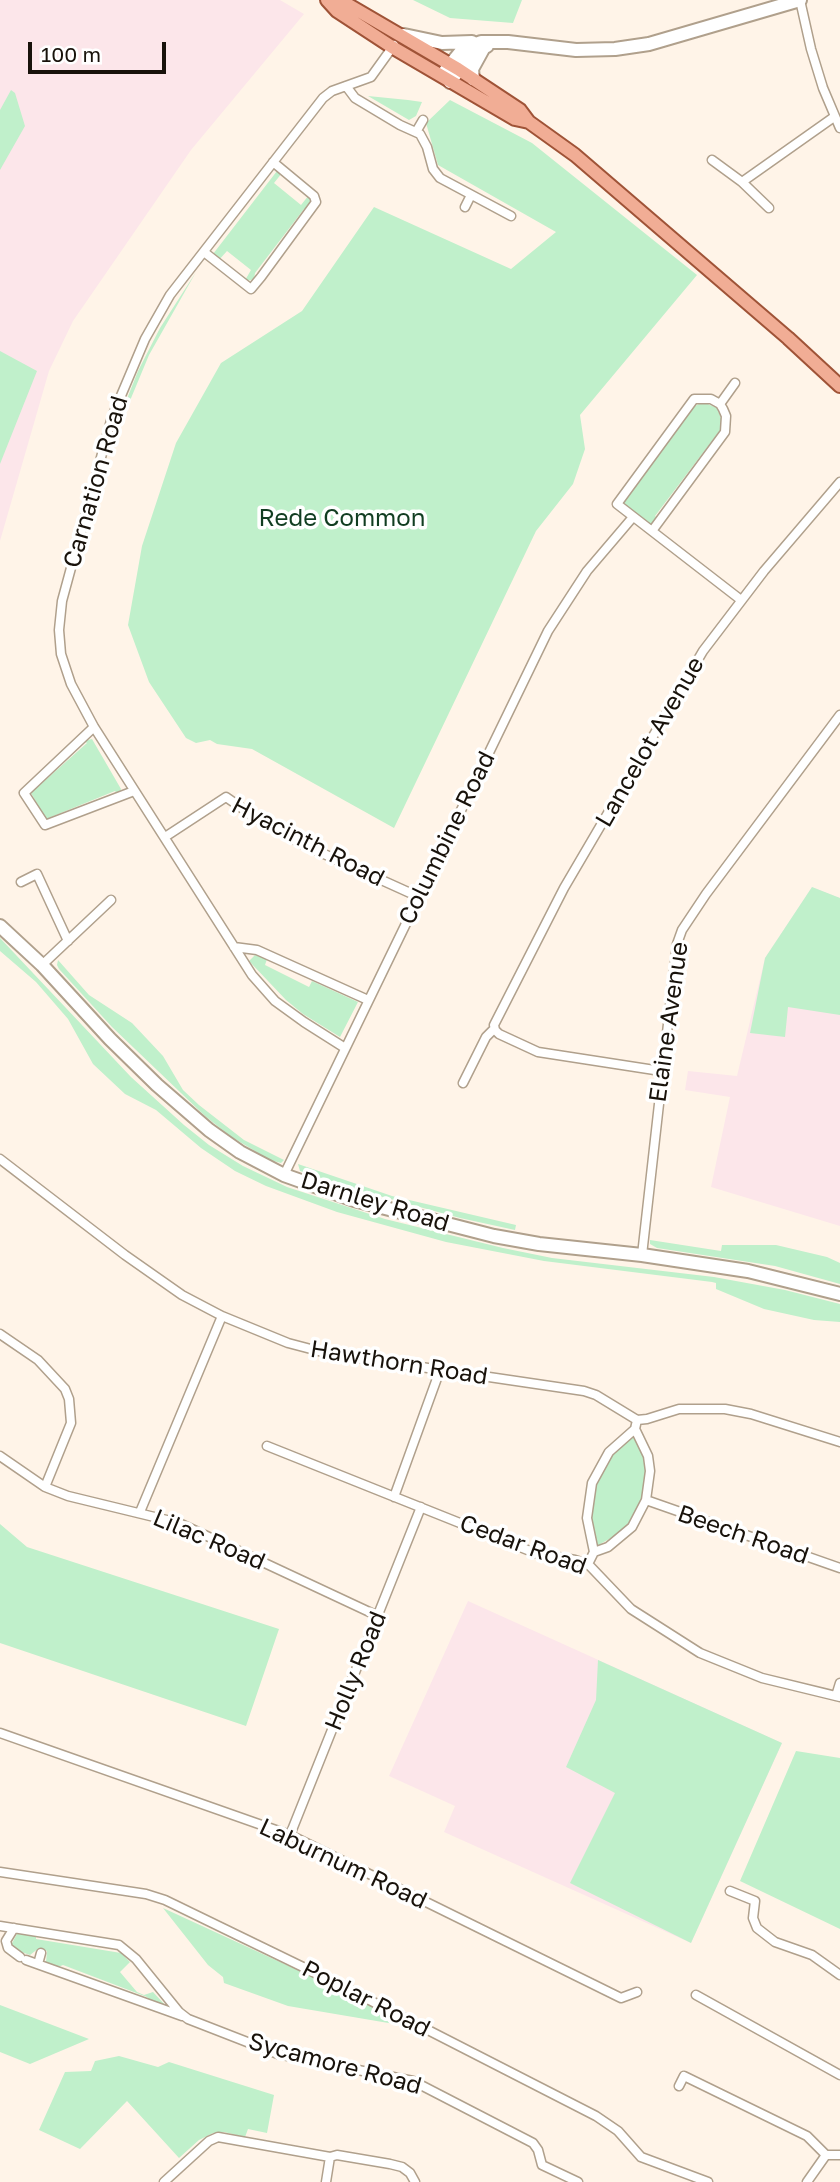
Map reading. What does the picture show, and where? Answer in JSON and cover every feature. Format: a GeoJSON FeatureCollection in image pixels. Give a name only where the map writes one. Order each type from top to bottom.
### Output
{"type":"FeatureCollection","features":[{"type":"Feature","properties":{"kind":"main road"},"geometry":{"type":"LineString","coordinates":[[327,0],[337,11],[446,80],[515,119],[529,122]]}},
{"type":"Feature","properties":{"kind":"main road"},"geometry":{"type":"LineString","coordinates":[[340,0],[454,66],[520,110],[529,122],[575,155],[633,203],[840,386]]}},
{"type":"Feature","properties":{"kind":"street"},"geometry":{"type":"LineString","coordinates":[[400,34],[442,43],[489,43],[576,50],[615,49],[649,44],[800,0],[811,49],[840,128]]}},
{"type":"Feature","properties":{"kind":"street","name":"Carnation Road"},"geometry":{"type":"LineString","coordinates":[[345,1048],[275,1001],[252,975],[94,727],[71,684],[61,654],[59,630],[62,601],[112,417],[127,377],[170,295],[325,96],[371,77],[400,34]]}},
{"type":"Feature","properties":{"kind":"street"},"geometry":{"type":"LineString","coordinates":[[446,80],[463,49],[489,43]]}},
{"type":"Feature","properties":{"kind":"street"},"geometry":{"type":"LineString","coordinates":[[473,79],[472,69],[479,53],[489,43]]}},
{"type":"Feature","properties":{"kind":"street"},"geometry":{"type":"LineString","coordinates":[[346,86],[355,98],[416,132],[424,141],[437,176],[511,216]]}},
{"type":"Feature","properties":{"kind":"street"},"geometry":{"type":"LineString","coordinates":[[742,182],[834,117]]}},
{"type":"Feature","properties":{"kind":"street"},"geometry":{"type":"LineString","coordinates":[[416,132],[423,120]]}},
{"type":"Feature","properties":{"kind":"street"},"geometry":{"type":"LineString","coordinates":[[712,160],[742,182],[769,208]]}},
{"type":"Feature","properties":{"kind":"street"},"geometry":{"type":"LineString","coordinates":[[204,252],[252,291],[316,203],[313,195],[273,162]]}},
{"type":"Feature","properties":{"kind":"street"},"geometry":{"type":"LineString","coordinates":[[465,207],[471,195]]}},
{"type":"Feature","properties":{"kind":"street"},"geometry":{"type":"LineString","coordinates":[[720,404],[734,383]]}},
{"type":"Feature","properties":{"kind":"street"},"geometry":{"type":"LineString","coordinates":[[652,531],[725,432],[726,416],[720,404],[702,398],[694,399],[618,502],[619,506],[741,600]]}},
{"type":"Feature","properties":{"kind":"street","name":"Lancelot Avenue"},"geometry":{"type":"LineString","coordinates":[[463,1083],[577,866],[703,650],[741,600],[840,482]]}},
{"type":"Feature","properties":{"kind":"street","name":"Columbine Road"},"geometry":{"type":"LineString","coordinates":[[284,1175],[548,631],[587,570],[633,517]]}},
{"type":"Feature","properties":{"kind":"street","name":"Elaine Avenue"},"geometry":{"type":"LineString","coordinates":[[642,1255],[673,967],[682,930],[840,715]]}},
{"type":"Feature","properties":{"kind":"street"},"geometry":{"type":"LineString","coordinates":[[94,727],[24,793],[45,825],[134,791]]}},
{"type":"Feature","properties":{"kind":"street","name":"Hyacinth Road"},"geometry":{"type":"LineString","coordinates":[[165,837],[226,797],[259,820],[302,844],[418,897]]}},
{"type":"Feature","properties":{"kind":"street"},"geometry":{"type":"LineString","coordinates":[[22,882],[37,874],[68,941]]}},
{"type":"Feature","properties":{"kind":"street"},"geometry":{"type":"LineString","coordinates":[[43,965],[111,900]]}},
{"type":"Feature","properties":{"kind":"street","name":"Darnley Road"},"geometry":{"type":"LineString","coordinates":[[0,926],[43,965],[110,1039],[157,1085],[240,1152],[284,1175],[354,1200],[494,1236],[748,1271],[840,1294]]}},
{"type":"Feature","properties":{"kind":"street"},"geometry":{"type":"LineString","coordinates":[[233,947],[257,950],[368,1000]]}},
{"type":"Feature","properties":{"kind":"street"},"geometry":{"type":"LineString","coordinates":[[494,1027],[505,1037],[538,1052],[661,1071]]}},
{"type":"Feature","properties":{"kind":"street","name":"Hawthorn Road"},"geometry":{"type":"LineString","coordinates":[[0,1159],[182,1295],[255,1331],[326,1353],[584,1391],[596,1395],[636,1425]]}},
{"type":"Feature","properties":{"kind":"street"},"geometry":{"type":"LineString","coordinates":[[140,1512],[222,1316]]}},
{"type":"Feature","properties":{"kind":"street"},"geometry":{"type":"LineString","coordinates":[[0,1335],[38,1360],[65,1389],[69,1399],[71,1423],[45,1487]]}},
{"type":"Feature","properties":{"kind":"street"},"geometry":{"type":"LineString","coordinates":[[394,1497],[440,1370]]}},
{"type":"Feature","properties":{"kind":"street"},"geometry":{"type":"LineString","coordinates":[[588,1564],[594,1552],[587,1518],[592,1483],[609,1452],[636,1425],[647,1419],[679,1409],[725,1409],[751,1414],[840,1442]]}},
{"type":"Feature","properties":{"kind":"street"},"geometry":{"type":"LineString","coordinates":[[594,1552],[626,1533],[640,1514],[646,1500],[650,1471],[648,1456],[636,1425]]}},
{"type":"Feature","properties":{"kind":"street","name":"Cedar Road"},"geometry":{"type":"LineString","coordinates":[[267,1446],[535,1553],[588,1564],[631,1609],[700,1653],[762,1678],[838,1696]]}},
{"type":"Feature","properties":{"kind":"street","name":"Lilac Road"},"geometry":{"type":"LineString","coordinates":[[0,1456],[45,1487],[68,1496],[179,1523],[378,1616]]}},
{"type":"Feature","properties":{"kind":"street","name":"Beech Road"},"geometry":{"type":"LineString","coordinates":[[646,1500],[840,1568]]}},
{"type":"Feature","properties":{"kind":"street","name":"Holly Road"},"geometry":{"type":"LineString","coordinates":[[290,1835],[421,1507]]}},
{"type":"Feature","properties":{"kind":"street"},"geometry":{"type":"LineString","coordinates":[[838,1696],[840,1683]]}},
{"type":"Feature","properties":{"kind":"street","name":"Laburnum Road"},"geometry":{"type":"LineString","coordinates":[[0,1733],[290,1835],[621,1998],[637,1992]]}},
{"type":"Feature","properties":{"kind":"street","name":"Poplar Road"},"geometry":{"type":"LineString","coordinates":[[0,1872],[146,1894],[165,1900],[340,1985],[596,2116],[618,2131],[641,2157],[708,2182]]}},
{"type":"Feature","properties":{"kind":"street"},"geometry":{"type":"LineString","coordinates":[[730,1891],[755,1901],[753,1917],[757,1928],[775,1942],[812,1955],[840,1975]]}},
{"type":"Feature","properties":{"kind":"street","name":"Sycamore Road"},"geometry":{"type":"LineString","coordinates":[[0,1926],[119,1945],[136,1959],[179,2012],[188,2019]]}},
{"type":"Feature","properties":{"kind":"street","name":"Sycamore Road"},"geometry":{"type":"LineString","coordinates":[[14,1928],[6,1941],[8,1948],[23,1959],[278,2054],[413,2081],[533,2143],[538,2150],[541,2164],[578,2182]]}},
{"type":"Feature","properties":{"kind":"street"},"geometry":{"type":"LineString","coordinates":[[37,1964],[41,1953]]}},
{"type":"Feature","properties":{"kind":"street"},"geometry":{"type":"LineString","coordinates":[[696,1995],[840,2075]]}},
{"type":"Feature","properties":{"kind":"street"},"geometry":{"type":"LineString","coordinates":[[679,2086],[684,2076],[807,2136],[826,2155]]}},
{"type":"Feature","properties":{"kind":"street"},"geometry":{"type":"LineString","coordinates":[[167,2181],[209,2141],[218,2137],[402,2167],[415,2182]]}},
{"type":"Feature","properties":{"kind":"street"},"geometry":{"type":"LineString","coordinates":[[826,2155],[840,2155]]}},
{"type":"Feature","properties":{"kind":"street"},"geometry":{"type":"LineString","coordinates":[[807,2182],[826,2155]]}},
{"type":"Feature","properties":{"kind":"street"},"geometry":{"type":"LineString","coordinates":[[326,2182],[330,2157]]}},
{"type":"Feature","properties":{"kind":"shaded area"},"geometry":{"type":"Polygon","coordinates":[[[0,0],[280,0],[304,14],[191,150],[73,321],[49,371],[0,541],[0,0]]]}},
{"type":"Feature","properties":{"kind":"shaded area"},"geometry":{"type":"Polygon","coordinates":[[[812,887],[840,898],[840,1226],[711,1187],[730,1097],[685,1090],[688,1071],[737,1076],[765,958],[812,887]]]}},
{"type":"Feature","properties":{"kind":"shaded area"},"geometry":{"type":"Polygon","coordinates":[[[468,1601],[782,1743],[691,1943],[444,1832],[455,1806],[389,1776],[468,1601]]]}},
{"type":"Feature","properties":{"kind":"green space"},"geometry":{"type":"Polygon","coordinates":[[[413,0],[522,0],[513,23],[450,18],[413,0]]]}},
{"type":"Feature","properties":{"kind":"green space"},"geometry":{"type":"Polygon","coordinates":[[[11,90],[15,93],[25,126],[0,170],[0,110],[11,90]]]}},
{"type":"Feature","properties":{"kind":"green space"},"geometry":{"type":"Polygon","coordinates":[[[368,96],[422,102],[416,116],[409,120],[368,96]]]}},
{"type":"Feature","properties":{"kind":"green space","name":"Rede Common"},"geometry":{"type":"Polygon","coordinates":[[[450,100],[532,143],[697,275],[580,415],[585,449],[573,484],[536,531],[394,828],[252,749],[217,744],[210,740],[196,743],[186,738],[149,682],[128,625],[142,546],[176,443],[221,363],[302,311],[374,207],[511,269],[556,232],[438,165],[426,123],[450,100]]]}},
{"type":"Feature","properties":{"kind":"green space"},"geometry":{"type":"Polygon","coordinates":[[[277,171],[282,173],[274,183],[301,205],[309,195],[310,208],[304,209],[255,273],[254,279],[244,282],[251,270],[227,251],[218,261],[213,254],[277,171]]]}},
{"type":"Feature","properties":{"kind":"green space"},"geometry":{"type":"Polygon","coordinates":[[[196,272],[149,355],[124,415],[121,414],[138,371],[160,328],[196,272]]]}},
{"type":"Feature","properties":{"kind":"green space"},"geometry":{"type":"Polygon","coordinates":[[[0,351],[37,371],[0,464],[0,351]]]}},
{"type":"Feature","properties":{"kind":"green space"},"geometry":{"type":"Polygon","coordinates":[[[703,402],[717,408],[722,421],[721,429],[655,516],[658,519],[649,526],[623,506],[622,499],[689,409],[703,402]]]}},
{"type":"Feature","properties":{"kind":"green space"},"geometry":{"type":"Polygon","coordinates":[[[92,739],[121,789],[120,792],[117,794],[115,791],[46,819],[31,793],[87,743],[84,741],[92,739]]]}},
{"type":"Feature","properties":{"kind":"green space"},"geometry":{"type":"Polygon","coordinates":[[[812,887],[840,898],[840,1015],[788,1007],[785,1037],[750,1033],[765,958],[812,887]]]}},
{"type":"Feature","properties":{"kind":"green space"},"geometry":{"type":"Polygon","coordinates":[[[0,938],[131,1077],[184,1125],[209,1145],[243,1166],[287,1187],[385,1219],[503,1248],[552,1258],[714,1277],[785,1290],[840,1304],[840,1322],[814,1320],[764,1309],[716,1289],[716,1283],[712,1282],[544,1261],[446,1242],[337,1212],[266,1186],[235,1171],[201,1148],[156,1110],[125,1094],[93,1064],[68,1019],[36,982],[0,951],[0,938]]]}},
{"type":"Feature","properties":{"kind":"green space"},"geometry":{"type":"Polygon","coordinates":[[[255,955],[267,959],[265,965],[309,987],[312,981],[358,1002],[340,1037],[286,1000],[249,961],[255,955]]]}},
{"type":"Feature","properties":{"kind":"green space"},"geometry":{"type":"Polygon","coordinates":[[[58,960],[89,995],[132,1023],[163,1056],[183,1090],[199,1105],[244,1140],[284,1160],[281,1163],[270,1160],[230,1136],[205,1116],[112,1027],[59,969],[58,960]]]}},
{"type":"Feature","properties":{"kind":"green space"},"geometry":{"type":"Polygon","coordinates":[[[298,1164],[392,1196],[516,1225],[515,1230],[335,1184],[300,1171],[298,1164]]]}},
{"type":"Feature","properties":{"kind":"green space"},"geometry":{"type":"Polygon","coordinates":[[[650,1240],[721,1251],[722,1245],[776,1245],[827,1257],[840,1263],[840,1284],[775,1266],[657,1248],[650,1244],[650,1240]]]}},
{"type":"Feature","properties":{"kind":"green space"},"geometry":{"type":"Polygon","coordinates":[[[633,1434],[646,1471],[642,1499],[628,1524],[618,1534],[595,1547],[589,1518],[594,1484],[611,1454],[633,1434]]]}},
{"type":"Feature","properties":{"kind":"green space"},"geometry":{"type":"Polygon","coordinates":[[[0,1524],[27,1547],[279,1629],[246,1726],[0,1643],[0,1524]]]}},
{"type":"Feature","properties":{"kind":"green space"},"geometry":{"type":"Polygon","coordinates":[[[598,1660],[782,1743],[691,1943],[570,1883],[615,1793],[566,1767],[596,1700],[598,1660]]]}},
{"type":"Feature","properties":{"kind":"green space"},"geometry":{"type":"Polygon","coordinates":[[[796,1751],[840,1758],[840,1929],[740,1881],[796,1751]]]}},
{"type":"Feature","properties":{"kind":"green space"},"geometry":{"type":"Polygon","coordinates":[[[163,1908],[343,1991],[412,2027],[288,2006],[224,1983],[223,1977],[208,1965],[163,1908]]]}},
{"type":"Feature","properties":{"kind":"green space"},"geometry":{"type":"Polygon","coordinates":[[[17,1934],[36,1935],[36,1939],[121,1953],[130,1962],[120,1972],[137,1992],[144,1995],[153,1992],[168,2008],[151,2002],[147,1997],[63,1965],[58,1967],[46,1962],[47,1951],[39,1948],[30,1955],[16,1950],[11,1945],[17,1934]]]}},
{"type":"Feature","properties":{"kind":"green space"},"geometry":{"type":"Polygon","coordinates":[[[0,2005],[89,2039],[30,2064],[0,2052],[0,2005]]]}},
{"type":"Feature","properties":{"kind":"green space"},"geometry":{"type":"Polygon","coordinates":[[[119,2056],[158,2067],[169,2062],[274,2095],[267,2133],[248,2129],[245,2137],[224,2132],[213,2133],[199,2140],[179,2158],[127,2101],[80,2149],[39,2130],[65,2072],[91,2071],[95,2061],[119,2056]]]}}]}
